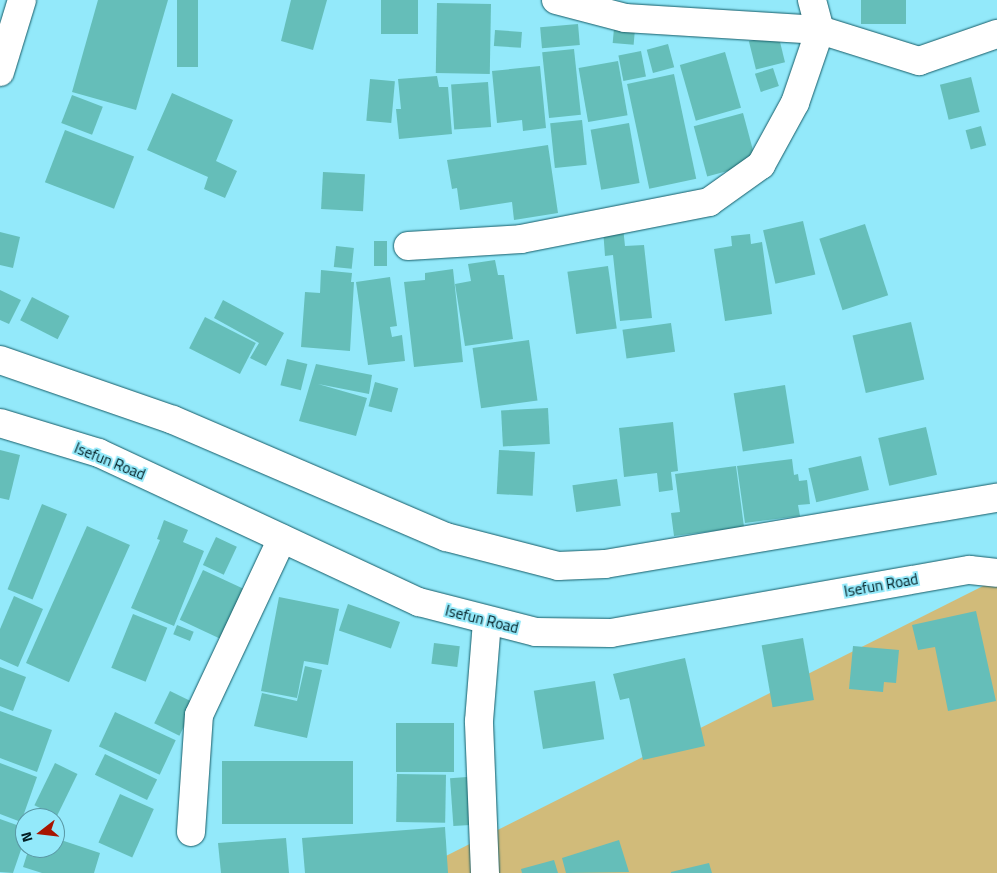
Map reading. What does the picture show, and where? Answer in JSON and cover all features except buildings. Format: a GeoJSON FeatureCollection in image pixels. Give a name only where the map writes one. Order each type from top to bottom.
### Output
{"type":"FeatureCollection","features":[{"type":"Feature","properties":{"kind":"street"},"geometry":{"type":"LineString","coordinates":[[0,72],[22,0]]}},
{"type":"Feature","properties":{"kind":"street"},"geometry":{"type":"LineString","coordinates":[[556,0],[625,18],[820,30],[919,61],[997,34]]}},
{"type":"Feature","properties":{"kind":"street"},"geometry":{"type":"LineString","coordinates":[[408,246],[521,239],[709,202],[761,164],[795,103],[820,30],[812,0]]}},
{"type":"Feature","properties":{"kind":"street"},"geometry":{"type":"LineString","coordinates":[[0,360],[173,420],[446,537],[558,566],[605,564],[997,498]]}},
{"type":"Feature","properties":{"kind":"street","name":"Isefun Road"},"geometry":{"type":"LineString","coordinates":[[0,423],[99,453],[419,602],[487,622],[536,632],[611,633],[970,570],[997,573]]}},
{"type":"Feature","properties":{"kind":"street"},"geometry":{"type":"LineString","coordinates":[[191,832],[199,715],[282,539]]}},
{"type":"Feature","properties":{"kind":"street"},"geometry":{"type":"LineString","coordinates":[[485,873],[480,721],[487,622]]}},
{"type":"Feature","properties":{"kind":"shaded area"},"geometry":{"type":"Polygon","coordinates":[[[997,579],[997,873],[412,873],[997,579]]]}}]}
